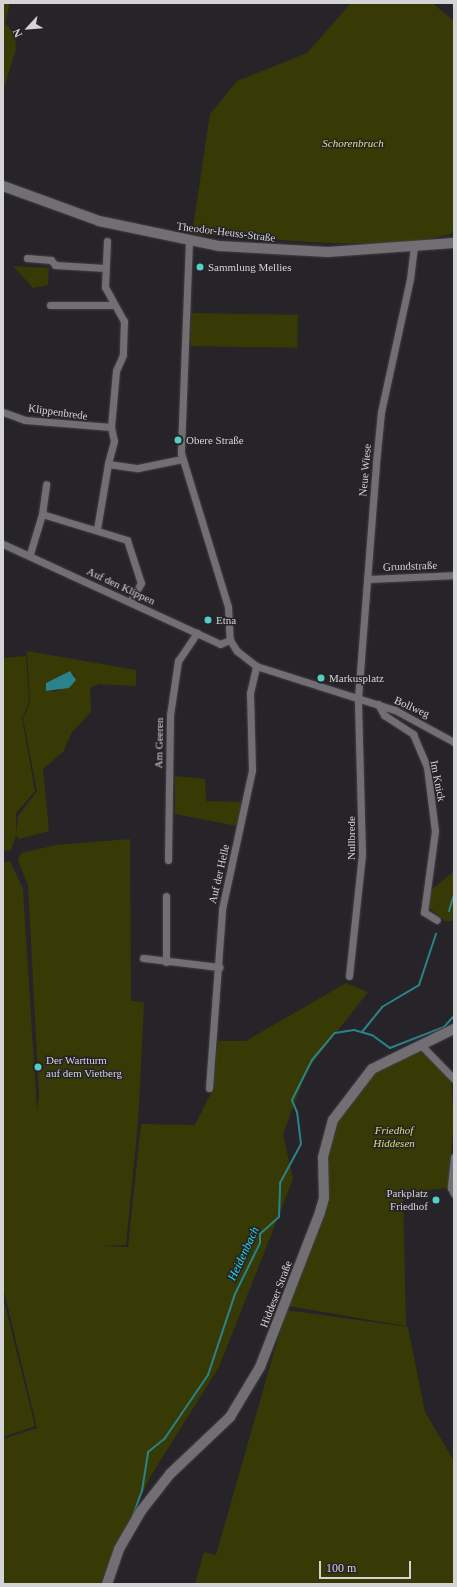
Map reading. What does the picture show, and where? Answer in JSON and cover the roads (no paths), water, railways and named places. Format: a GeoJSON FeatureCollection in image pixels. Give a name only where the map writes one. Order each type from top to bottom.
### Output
{"type":"FeatureCollection","features":[{"type":"Feature","properties":{"kind":"main road","name":"Theodor-Heuss-Straße"},"geometry":{"type":"LineString","coordinates":[[3,186],[99,221],[189,241],[274,251],[414,247],[454,243]]}},
{"type":"Feature","properties":{"kind":"main road","name":"Hiddeser Straße"},"geometry":{"type":"LineString","coordinates":[[108,1584],[120,1549],[141,1511],[170,1474],[230,1417],[260,1367],[320,1212],[324,1198],[323,1157],[333,1120],[372,1069],[454,1029]]}},
{"type":"Feature","properties":{"kind":"street"},"geometry":{"type":"LineString","coordinates":[[96,529],[108,464],[114,441],[111,428],[116,371],[123,355],[124,321],[105,287],[107,241]]}},
{"type":"Feature","properties":{"kind":"street"},"geometry":{"type":"LineString","coordinates":[[189,241],[182,459],[228,607],[230,640],[237,651],[256,666],[358,698]]}},
{"type":"Feature","properties":{"kind":"street","name":"Neue Wiese"},"geometry":{"type":"LineString","coordinates":[[358,698],[381,412],[410,280],[414,247]]}},
{"type":"Feature","properties":{"kind":"street"},"geometry":{"type":"LineString","coordinates":[[27,258],[51,260],[55,265],[105,268]]}},
{"type":"Feature","properties":{"kind":"street"},"geometry":{"type":"LineString","coordinates":[[50,305],[114,305]]}},
{"type":"Feature","properties":{"kind":"street","name":"Klippenbrede"},"geometry":{"type":"LineString","coordinates":[[3,412],[25,420],[111,428]]}},
{"type":"Feature","properties":{"kind":"street"},"geometry":{"type":"LineString","coordinates":[[108,464],[138,468],[182,459]]}},
{"type":"Feature","properties":{"kind":"street"},"geometry":{"type":"LineString","coordinates":[[30,554],[42,514],[46,484]]}},
{"type":"Feature","properties":{"kind":"street"},"geometry":{"type":"LineString","coordinates":[[42,514],[96,529],[127,540],[141,583],[130,602]]}},
{"type":"Feature","properties":{"kind":"street","name":"Auf den Klippen"},"geometry":{"type":"LineString","coordinates":[[3,544],[30,554],[220,644],[230,640]]}},
{"type":"Feature","properties":{"kind":"street","name":"Grundstraße"},"geometry":{"type":"LineString","coordinates":[[367,579],[454,575]]}},
{"type":"Feature","properties":{"kind":"street","name":"Am Geeren"},"geometry":{"type":"LineString","coordinates":[[168,860],[170,715],[178,661],[197,632]]}},
{"type":"Feature","properties":{"kind":"street","name":"Auf der Helle"},"geometry":{"type":"LineString","coordinates":[[209,1088],[219,967],[222,908],[252,770],[250,693],[256,666]]}},
{"type":"Feature","properties":{"kind":"street","name":"Bollweg"},"geometry":{"type":"LineString","coordinates":[[358,698],[412,716],[454,742]]}},
{"type":"Feature","properties":{"kind":"street","name":"Nullbrede"},"geometry":{"type":"LineString","coordinates":[[349,976],[362,855],[358,698]]}},
{"type":"Feature","properties":{"kind":"street","name":"Im Knick"},"geometry":{"type":"LineString","coordinates":[[378,704],[384,715],[413,734],[427,766],[436,831],[424,912],[437,920]]}},
{"type":"Feature","properties":{"kind":"street"},"geometry":{"type":"LineString","coordinates":[[166,896],[166,962]]}},
{"type":"Feature","properties":{"kind":"street"},"geometry":{"type":"LineString","coordinates":[[144,958],[166,962],[219,967]]}},
{"type":"Feature","properties":{"kind":"street"},"geometry":{"type":"LineString","coordinates":[[421,1045],[454,1079]]}},
{"type":"Feature","properties":{"kind":"street"},"geometry":{"type":"LineString","coordinates":[[454,1157],[451,1188],[454,1194]]}},
{"type":"Feature","properties":{"kind":"water"},"geometry":{"type":"Polygon","coordinates":[[[70,671],[76,680],[69,688],[46,691],[46,683],[70,671]]]}},
{"type":"Feature","properties":{"kind":"waterway"},"geometry":{"type":"LineString","coordinates":[[449,911],[454,895]]}},
{"type":"Feature","properties":{"kind":"waterway"},"geometry":{"type":"LineString","coordinates":[[362,1032],[382,1007],[419,985],[436,934]]}},
{"type":"Feature","properties":{"kind":"waterway","name":"Heidenbach"},"geometry":{"type":"LineString","coordinates":[[132,1518],[142,1491],[148,1452],[165,1438],[208,1375],[235,1294],[260,1243],[260,1234],[279,1217],[280,1183],[301,1144],[297,1112],[292,1100],[312,1060],[335,1033],[354,1030],[372,1035],[390,1048],[444,1027],[454,1016]]}},
{"type":"Feature","properties":{"kind":"place","name":"Sammlung Mellies"},"geometry":{"type":"Point","coordinates":[200,267]}},
{"type":"Feature","properties":{"kind":"place","name":"Obere Straße"},"geometry":{"type":"Point","coordinates":[178,440]}},
{"type":"Feature","properties":{"kind":"place","name":"Etna"},"geometry":{"type":"Point","coordinates":[208,620]}},
{"type":"Feature","properties":{"kind":"place","name":"Markusplatz"},"geometry":{"type":"Point","coordinates":[321,678]}},
{"type":"Feature","properties":{"kind":"place","name":"Der Wartturm auf dem Vietberg"},"geometry":{"type":"Point","coordinates":[38,1067]}},
{"type":"Feature","properties":{"kind":"place","name":"Parkplatz Friedhof"},"geometry":{"type":"Point","coordinates":[436,1200]}},
{"type":"Feature","properties":{"kind":"park label","name":"Schorenbruch"},"geometry":{"type":"Point","coordinates":[353,143]}},
{"type":"Feature","properties":{"kind":"park label","name":"Friedhof Hiddesen"},"geometry":{"type":"Point","coordinates":[394,1137]}}]}
